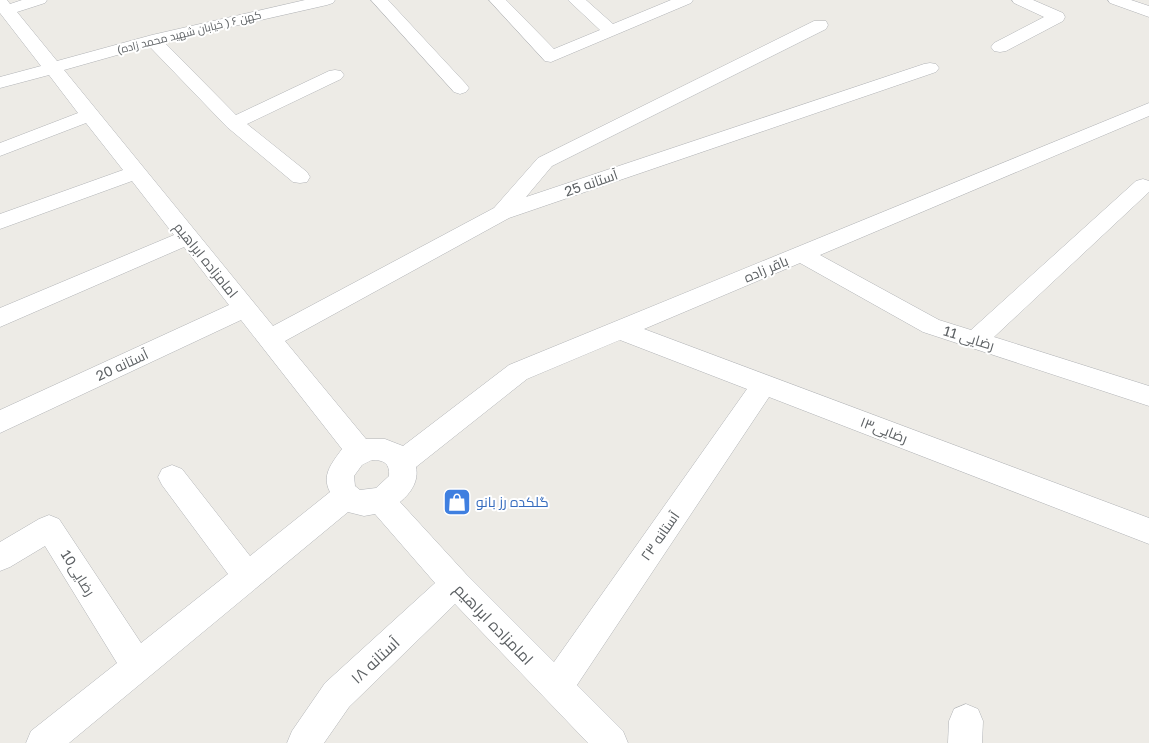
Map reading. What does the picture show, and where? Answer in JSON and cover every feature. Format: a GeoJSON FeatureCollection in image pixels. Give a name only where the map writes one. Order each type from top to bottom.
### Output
{"type":"FeatureCollection","features":[{"type":"Feature","properties":{"kind":"street"},"geometry":{"type":"LineString","coordinates":[[3,6],[39,0]]}},
{"type":"Feature","properties":{"kind":"street","name":"کهن ۶ ( خیابان شهید محمد زاده)"},"geometry":{"type":"LineString","coordinates":[[0,83],[272,6],[327,0]]}},
{"type":"Feature","properties":{"kind":"street"},"geometry":{"type":"LineString","coordinates":[[379,0],[460,88]]}},
{"type":"Feature","properties":{"kind":"street"},"geometry":{"type":"LineString","coordinates":[[497,0],[551,56],[685,0]]}},
{"type":"Feature","properties":{"kind":"street"},"geometry":{"type":"LineString","coordinates":[[576,0],[611,32]]}},
{"type":"Feature","properties":{"kind":"street"},"geometry":{"type":"LineString","coordinates":[[1000,47],[1058,17],[1020,0]]}},
{"type":"Feature","properties":{"kind":"street"},"geometry":{"type":"LineString","coordinates":[[1116,0],[1149,12]]}},
{"type":"Feature","properties":{"kind":"street","name":"امامزاده ابراهیم"},"geometry":{"type":"LineString","coordinates":[[3,6],[360,452]]}},
{"type":"Feature","properties":{"kind":"street"},"geometry":{"type":"LineString","coordinates":[[501,213],[545,162],[820,25]]}},
{"type":"Feature","properties":{"kind":"street"},"geometry":{"type":"LineString","coordinates":[[152,40],[234,123],[300,177]]}},
{"type":"Feature","properties":{"kind":"street","name":"آستانه 25"},"geometry":{"type":"LineString","coordinates":[[269,339],[501,213],[930,68]]}},
{"type":"Feature","properties":{"kind":"street"},"geometry":{"type":"LineString","coordinates":[[234,123],[335,75]]}},
{"type":"Feature","properties":{"kind":"street","name":"باقر زاده"},"geometry":{"type":"LineString","coordinates":[[402,462],[518,372],[1149,109]]}},
{"type":"Feature","properties":{"kind":"street"},"geometry":{"type":"LineString","coordinates":[[0,150],[90,115]]}},
{"type":"Feature","properties":{"kind":"street"},"geometry":{"type":"LineString","coordinates":[[0,222],[136,172]]}},
{"type":"Feature","properties":{"kind":"street"},"geometry":{"type":"LineString","coordinates":[[975,340],[1143,186]]}},
{"type":"Feature","properties":{"kind":"street"},"geometry":{"type":"LineString","coordinates":[[0,318],[188,237]]}},
{"type":"Feature","properties":{"kind":"street","name":"رضایی 11"},"geometry":{"type":"LineString","coordinates":[[801,254],[931,326],[1149,396]]}},
{"type":"Feature","properties":{"kind":"street","name":"آستانه 20"},"geometry":{"type":"LineString","coordinates":[[0,422],[244,308]]}},
{"type":"Feature","properties":{"kind":"street","name":"رضایی۱۳"},"geometry":{"type":"LineString","coordinates":[[620,330],[1149,531]]}},
{"type":"Feature","properties":{"kind":"street","name":"آستانه ۲۳"},"geometry":{"type":"LineString","coordinates":[[556,687],[764,385]]}},
{"type":"Feature","properties":{"kind":"street"},"geometry":{"type":"LineString","coordinates":[[380,449],[389,451],[402,462],[403,479],[391,495],[381,501],[363,503],[346,496],[341,489],[340,473],[352,457],[360,452],[380,449]]}},
{"type":"Feature","properties":{"kind":"street"},"geometry":{"type":"LineString","coordinates":[[172,477],[248,577]]}},
{"type":"Feature","properties":{"kind":"street"},"geometry":{"type":"LineString","coordinates":[[43,743],[138,668],[346,496]]}},
{"type":"Feature","properties":{"kind":"street","name":"امامزاده ابراهیم"},"geometry":{"type":"LineString","coordinates":[[381,501],[455,584],[611,743]]}},
{"type":"Feature","properties":{"kind":"street","name":"رضایی10"},"geometry":{"type":"LineString","coordinates":[[0,558],[49,528],[138,668]]}},
{"type":"Feature","properties":{"kind":"street","name":"آستانه ۱۸"},"geometry":{"type":"LineString","coordinates":[[304,743],[337,695],[455,584]]}},
{"type":"Feature","properties":{"kind":"place","name":"گلکده رز بانو"},"geometry":{"type":"Point","coordinates":[457,502]}}]}
